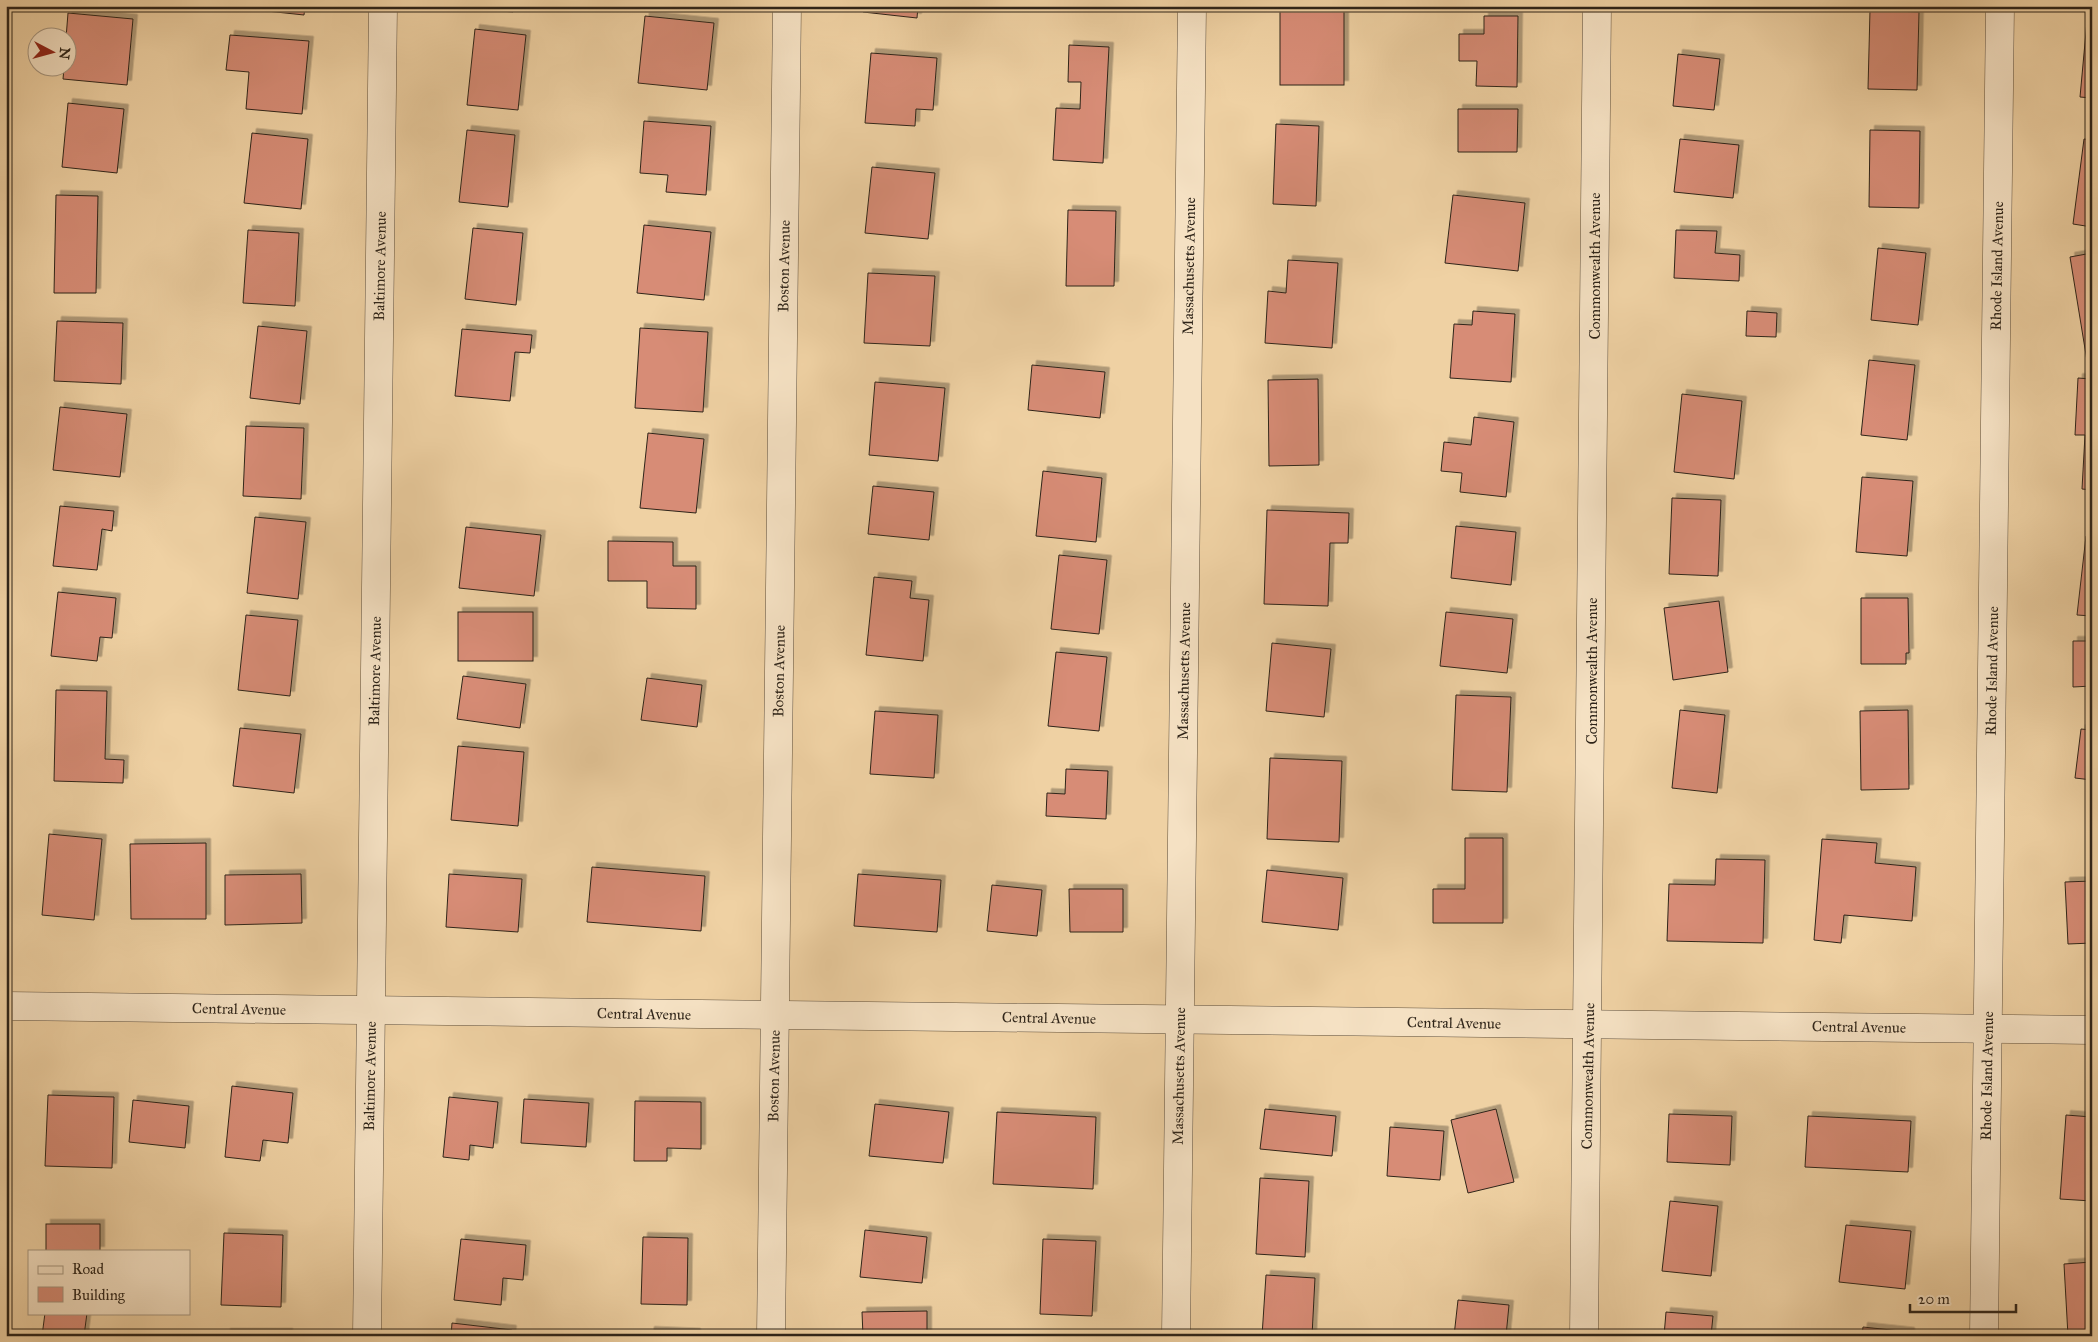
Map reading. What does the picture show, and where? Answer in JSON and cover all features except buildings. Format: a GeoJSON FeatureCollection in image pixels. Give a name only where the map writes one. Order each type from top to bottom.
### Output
{"type":"FeatureCollection","features":[{"type":"Feature","properties":{"kind":"street","name":"Baltimore Avenue"},"geometry":{"type":"LineString","coordinates":[[367,1336],[383,6]]}},
{"type":"Feature","properties":{"kind":"street","name":"Boston Avenue"},"geometry":{"type":"LineString","coordinates":[[771,1336],[787,6]]}},
{"type":"Feature","properties":{"kind":"street","name":"Massachusetts Avenue"},"geometry":{"type":"LineString","coordinates":[[1176,1336],[1192,6]]}},
{"type":"Feature","properties":{"kind":"street","name":"Commonwealth Avenue"},"geometry":{"type":"LineString","coordinates":[[1584,1336],[1589,1024],[1597,6]]}},
{"type":"Feature","properties":{"kind":"street","name":"Rhode Island Avenue"},"geometry":{"type":"LineString","coordinates":[[1984,1336],[2000,6]]}},
{"type":"Feature","properties":{"kind":"street","name":"Central Avenue"},"geometry":{"type":"LineString","coordinates":[[6,1006],[2092,1030]]}}]}
